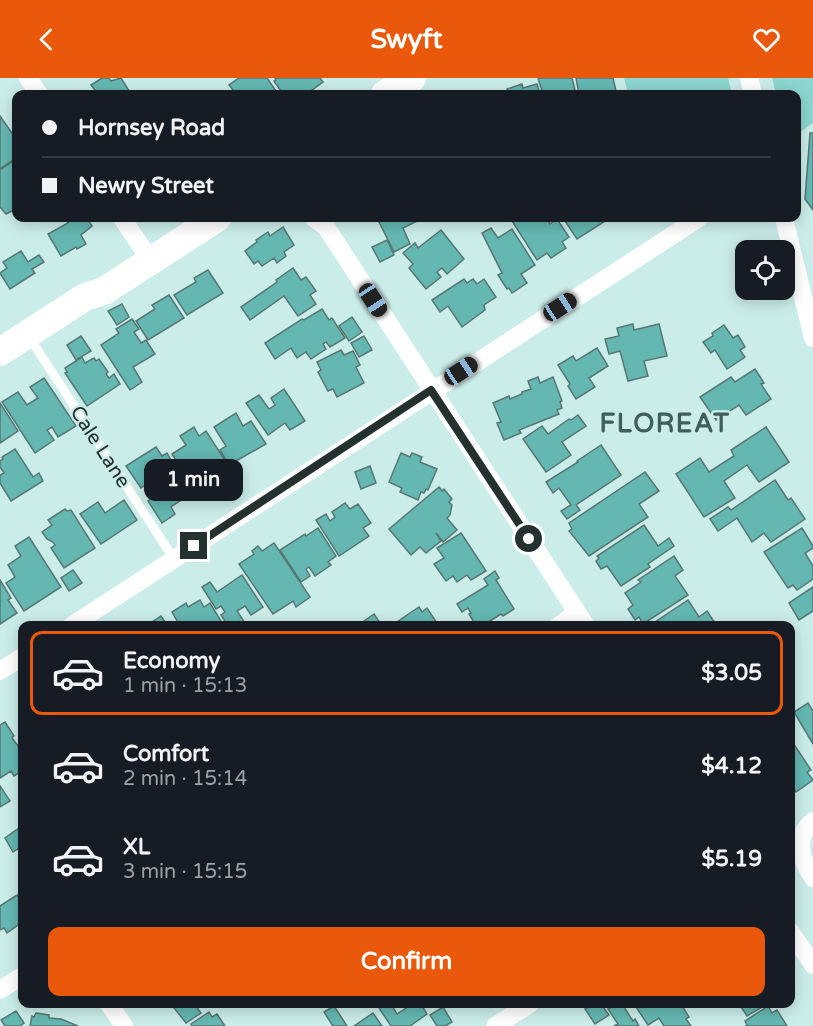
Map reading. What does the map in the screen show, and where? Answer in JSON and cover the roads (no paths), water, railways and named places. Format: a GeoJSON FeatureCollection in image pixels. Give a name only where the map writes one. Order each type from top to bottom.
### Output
{"type":"FeatureCollection","features":[{"type":"Feature","properties":{"kind":"main road"},"geometry":{"type":"LineString","coordinates":[[392,90],[412,78]]}},
{"type":"Feature","properties":{"kind":"main road"},"geometry":{"type":"LineString","coordinates":[[416,90],[435,78]]}},
{"type":"Feature","properties":{"kind":"main road"},"geometry":{"type":"LineString","coordinates":[[0,352],[85,297],[104,291],[190,222]]}},
{"type":"Feature","properties":{"kind":"main road"},"geometry":{"type":"LineString","coordinates":[[147,256],[210,222]]}},
{"type":"Feature","properties":{"kind":"street"},"geometry":{"type":"LineString","coordinates":[[125,222],[147,256]]}},
{"type":"Feature","properties":{"kind":"street"},"geometry":{"type":"LineString","coordinates":[[322,222],[581,619]]}},
{"type":"Feature","properties":{"kind":"street"},"geometry":{"type":"LineString","coordinates":[[79,621],[693,222]]}},
{"type":"Feature","properties":{"kind":"street"},"geometry":{"type":"LineString","coordinates":[[785,222],[813,338]]}},
{"type":"Feature","properties":{"kind":"street"},"geometry":{"type":"LineString","coordinates":[[0,671],[18,660]]}},
{"type":"Feature","properties":{"kind":"street"},"geometry":{"type":"LineString","coordinates":[[813,821],[807,826],[800,841],[802,858],[813,878]]}},
{"type":"Feature","properties":{"kind":"street"},"geometry":{"type":"LineString","coordinates":[[795,938],[813,965]]}},
{"type":"Feature","properties":{"kind":"street"},"geometry":{"type":"LineString","coordinates":[[0,990],[18,979]]}},
{"type":"Feature","properties":{"kind":"street"},"geometry":{"type":"LineString","coordinates":[[112,1008],[124,1026]]}},
{"type":"Feature","properties":{"kind":"street"},"geometry":{"type":"LineString","coordinates":[[495,1026],[524,1008]]}},
{"type":"Feature","properties":{"kind":"lane","name":"Cale Lane"},"geometry":{"type":"LineString","coordinates":[[27,335],[174,559]]}},
{"type":"Feature","properties":{"kind":"district","name":"FLOREAT"},"geometry":{"type":"Point","coordinates":[665,423]}}]}
